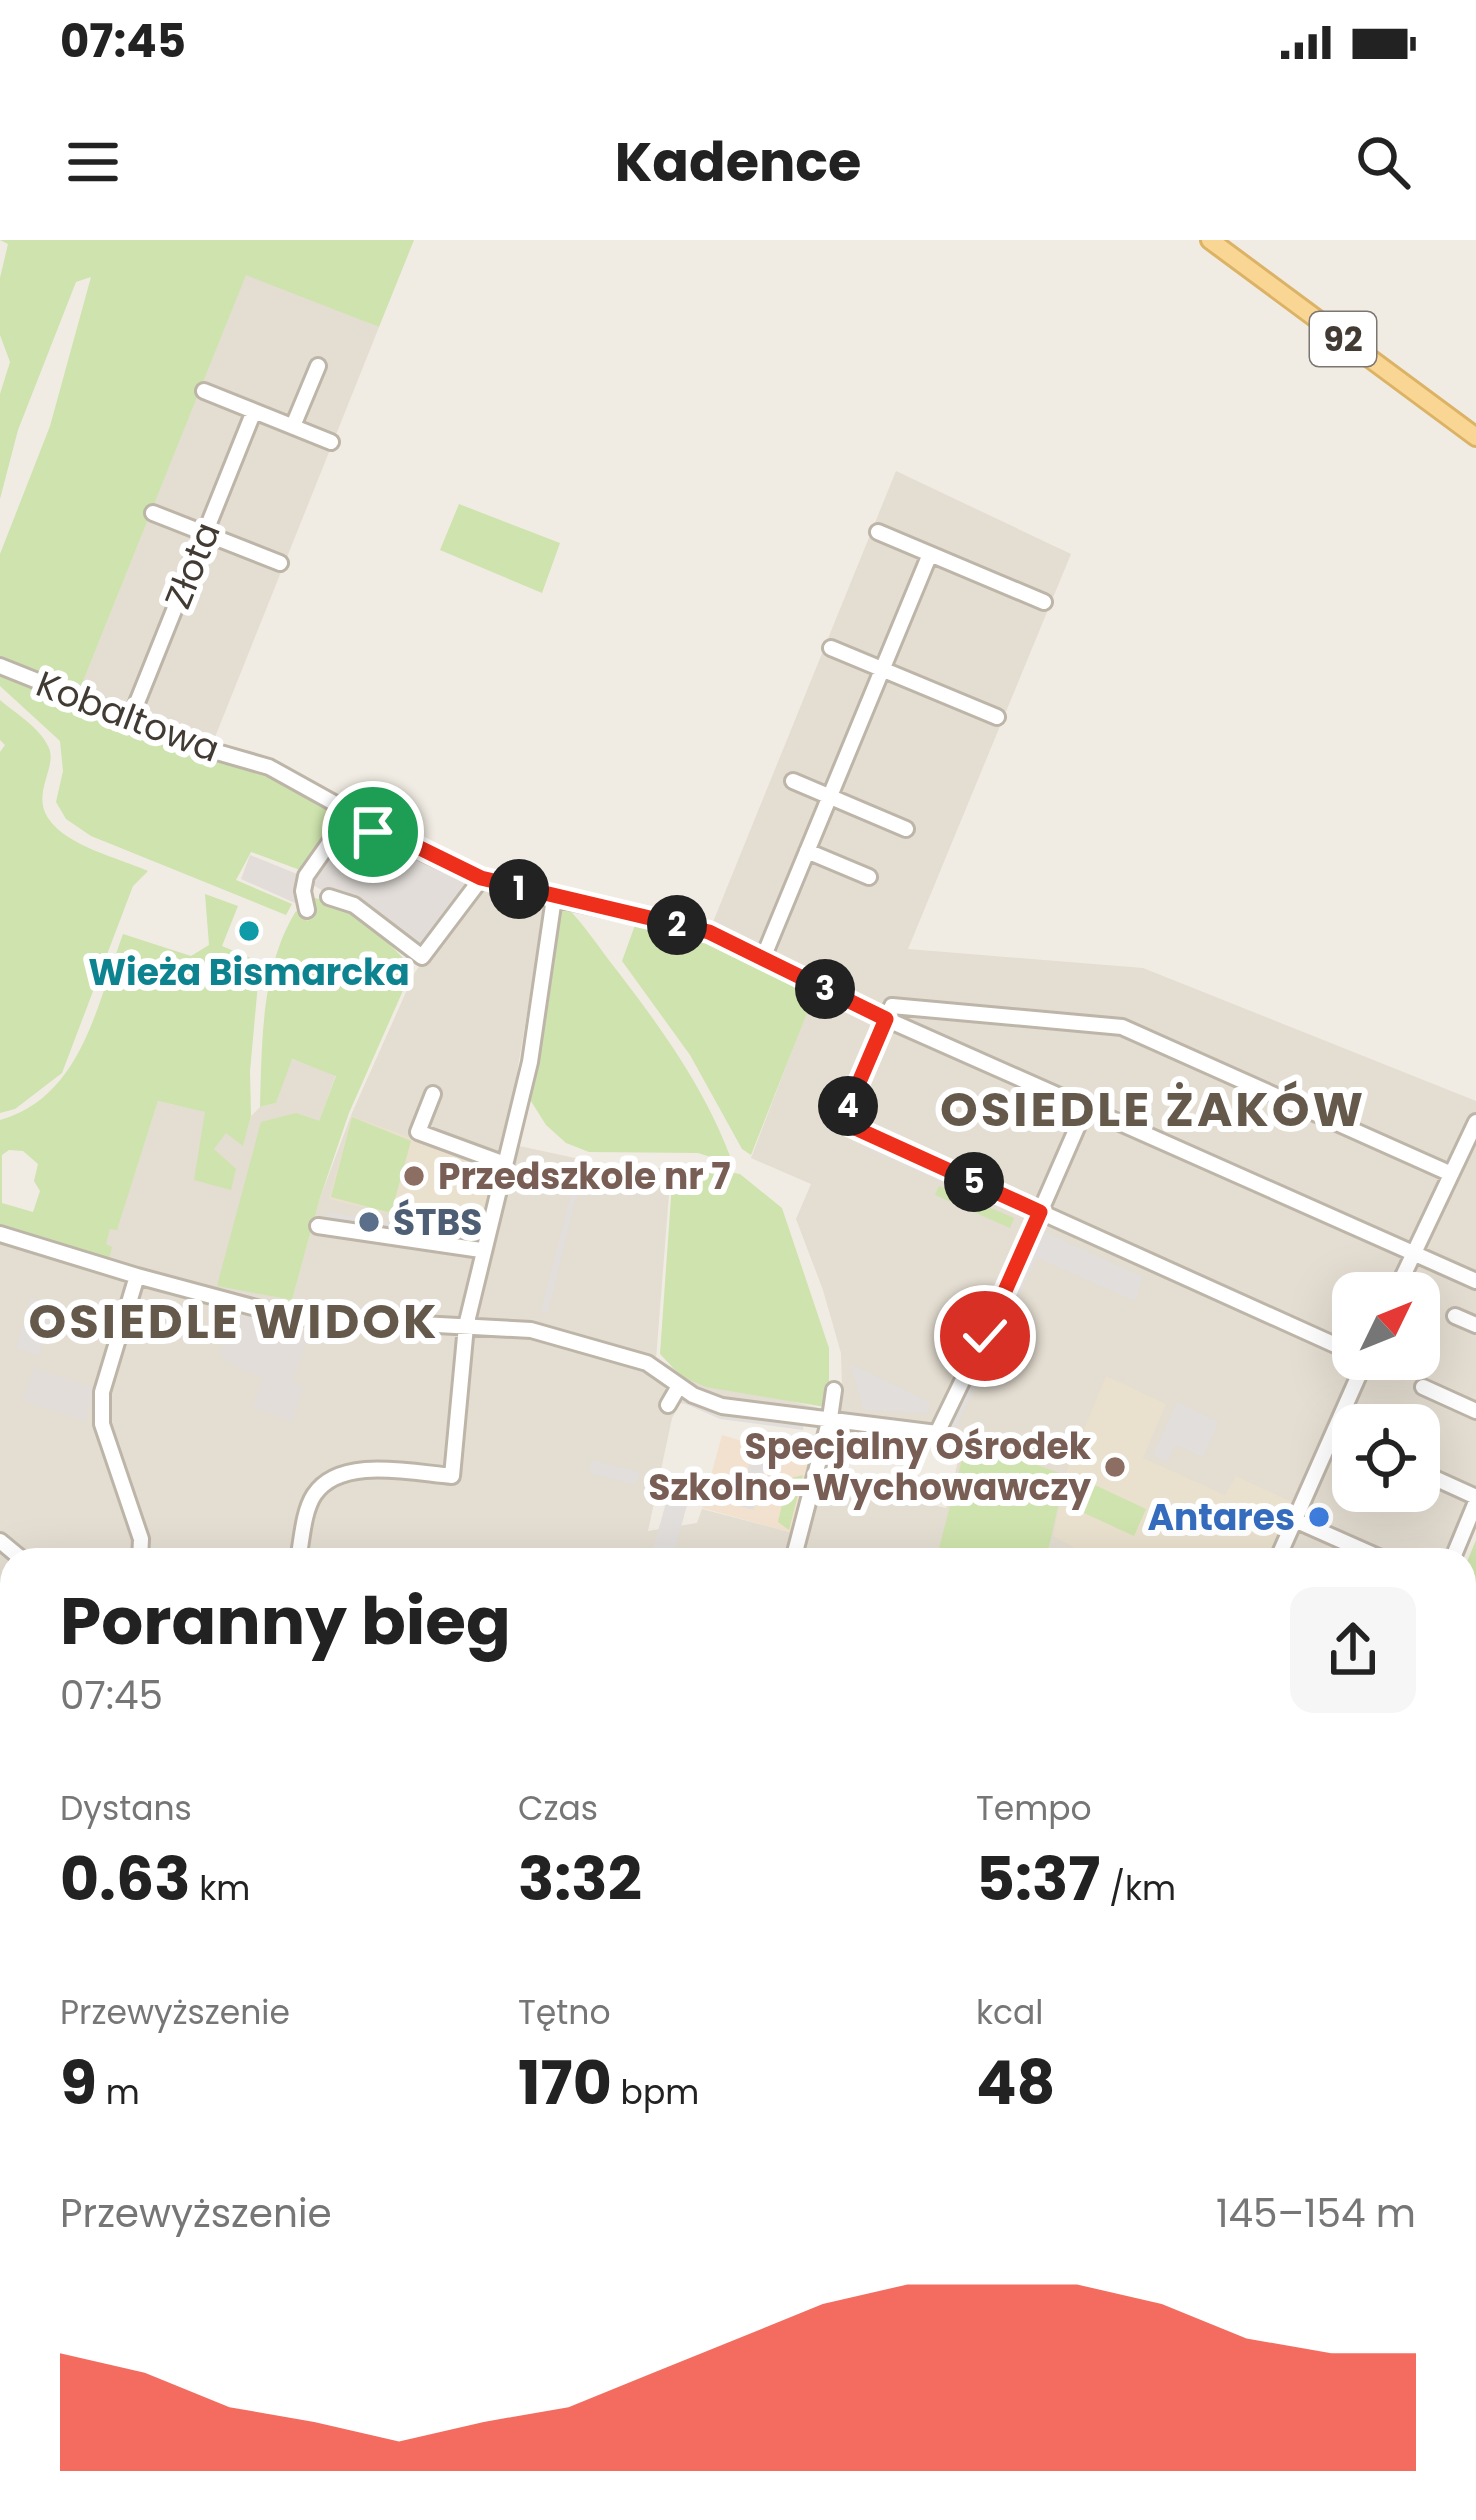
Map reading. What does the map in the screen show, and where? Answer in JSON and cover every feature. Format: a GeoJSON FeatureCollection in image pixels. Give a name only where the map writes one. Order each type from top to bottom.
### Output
{"type":"FeatureCollection","features":[{"type":"Feature","properties":{"kind":"main road","name":"92"},"geometry":{"type":"LineString","coordinates":[[1210,240],[1476,437]]}},
{"type":"Feature","properties":{"kind":"street"},"geometry":{"type":"LineString","coordinates":[[293,426],[318,366]]}},
{"type":"Feature","properties":{"kind":"street"},"geometry":{"type":"LineString","coordinates":[[204,391],[331,442]]}},
{"type":"Feature","properties":{"kind":"street","name":"Złota"},"geometry":{"type":"LineString","coordinates":[[130,720],[254,411]]}},
{"type":"Feature","properties":{"kind":"street"},"geometry":{"type":"LineString","coordinates":[[153,513],[280,563]]}},
{"type":"Feature","properties":{"kind":"street"},"geometry":{"type":"LineString","coordinates":[[878,532],[1044,602]]}},
{"type":"Feature","properties":{"kind":"street"},"geometry":{"type":"LineString","coordinates":[[763,958],[930,554]]}},
{"type":"Feature","properties":{"kind":"street"},"geometry":{"type":"LineString","coordinates":[[831,648],[997,717]]}},
{"type":"Feature","properties":{"kind":"street","name":"Kobaltowa"},"geometry":{"type":"LineString","coordinates":[[0,667],[130,720],[257,764],[422,855],[554,898],[709,932],[886,1019]]}},
{"type":"Feature","properties":{"kind":"street"},"geometry":{"type":"LineString","coordinates":[[793,782],[906,829]]}},
{"type":"Feature","properties":{"kind":"street"},"geometry":{"type":"LineString","coordinates":[[307,910],[306,876],[351,812]]}},
{"type":"Feature","properties":{"kind":"street"},"geometry":{"type":"LineString","coordinates":[[807,851],[869,877]]}},
{"type":"Feature","properties":{"kind":"street"},"geometry":{"type":"LineString","coordinates":[[329,897],[356,903],[397,932],[422,958],[481,878]]}},
{"type":"Feature","properties":{"kind":"street"},"geometry":{"type":"LineString","coordinates":[[301,1548],[311,1499],[330,1480],[367,1471],[452,1476],[466,1326],[530,1062],[554,898]]}},
{"type":"Feature","properties":{"kind":"street"},"geometry":{"type":"LineString","coordinates":[[1332,1344],[842,1122],[892,1006],[1121,1027],[1450,1173]]}},
{"type":"Feature","properties":{"kind":"street"},"geometry":{"type":"LineString","coordinates":[[886,1019],[1476,1281]]}},
{"type":"Feature","properties":{"kind":"street"},"geometry":{"type":"LineString","coordinates":[[433,1094],[418,1132],[505,1165]]}},
{"type":"Feature","properties":{"kind":"street"},"geometry":{"type":"LineString","coordinates":[[0,1234],[290,1317],[531,1330],[626,1355],[722,1406],[937,1433],[1086,1107]]}},
{"type":"Feature","properties":{"kind":"street"},"geometry":{"type":"LineString","coordinates":[[1405,1272],[1476,1122]]}},
{"type":"Feature","properties":{"kind":"street"},"geometry":{"type":"LineString","coordinates":[[318,1226],[482,1250]]}},
{"type":"Feature","properties":{"kind":"street"},"geometry":{"type":"LineString","coordinates":[[136,1276],[100,1408],[141,1548]]}},
{"type":"Feature","properties":{"kind":"street"},"geometry":{"type":"LineString","coordinates":[[1455,1316],[1476,1325]]}},
{"type":"Feature","properties":{"kind":"street"},"geometry":{"type":"LineString","coordinates":[[1282,1548],[1357,1380]]}},
{"type":"Feature","properties":{"kind":"street"},"geometry":{"type":"LineString","coordinates":[[668,1405],[680,1386]]}},
{"type":"Feature","properties":{"kind":"street"},"geometry":{"type":"LineString","coordinates":[[1423,1387],[1476,1411]]}},
{"type":"Feature","properties":{"kind":"street"},"geometry":{"type":"LineString","coordinates":[[796,1548],[834,1390]]}},
{"type":"Feature","properties":{"kind":"street"},"geometry":{"type":"LineString","coordinates":[[1440,1482],[1476,1500],[1457,1548]]}},
{"type":"Feature","properties":{"kind":"street"},"geometry":{"type":"LineString","coordinates":[[1295,1520],[1358,1548]]}},
{"type":"Feature","properties":{"kind":"shaded area"},"geometry":{"type":"Polygon","coordinates":[[[246,274],[379,327],[211,747],[78,694],[246,274]]]}},
{"type":"Feature","properties":{"kind":"shaded area"},"geometry":{"type":"Polygon","coordinates":[[[896,471],[1071,554],[908,949],[1143,968],[1476,1101],[1476,1486],[1448,1548],[0,1548],[0,1229],[105,1245],[110,1228],[117,1229],[158,1101],[206,1112],[213,1150],[226,1132],[243,1145],[251,1116],[260,1107],[276,1103],[291,1059],[336,1075],[319,1121],[217,1285],[292,1300],[320,1198],[415,972],[483,887],[545,905],[510,1115],[523,1120],[519,1146],[603,1164],[671,1169],[656,1359],[692,1377],[827,1410],[824,1428],[680,1403],[672,1418],[648,1531],[697,1523],[702,1509],[793,1533],[807,1476],[946,1508],[961,1450],[931,1438],[836,1426],[841,1353],[796,1219],[811,1184],[751,1158],[819,980],[711,927],[896,471]]]}},
{"type":"Feature","properties":{"kind":"shaded area"},"geometry":{"type":"Polygon","coordinates":[[[354,817],[474,883],[422,953],[307,881],[354,817]]]}},
{"type":"Feature","properties":{"kind":"shaded area"},"geometry":{"type":"Polygon","coordinates":[[[250,855],[302,876],[295,903],[241,879],[250,855]]]}},
{"type":"Feature","properties":{"kind":"shaded area","name":"Przedszkole nr 7"},"geometry":{"type":"Polygon","coordinates":[[[352,1116],[496,1169],[482,1217],[469,1214],[463,1232],[329,1199],[352,1116]]]}},
{"type":"Feature","properties":{"kind":"shaded area"},"geometry":{"type":"Polygon","coordinates":[[[866,1141],[1024,1210],[1021,1216],[863,1147],[866,1141]]]}},
{"type":"Feature","properties":{"kind":"shaded area"},"geometry":{"type":"Polygon","coordinates":[[[574,1183],[579,1184],[548,1313],[541,1311],[574,1183]]]}},
{"type":"Feature","properties":{"kind":"shaded area","name":"ŚTBS"},"geometry":{"type":"Polygon","coordinates":[[[327,1212],[411,1226],[410,1233],[326,1219],[327,1212]]]}},
{"type":"Feature","properties":{"kind":"shaded area"},"geometry":{"type":"Polygon","coordinates":[[[1040,1230],[1143,1277],[1135,1301],[1037,1258],[949,1442],[941,1438],[1040,1230]]]}},
{"type":"Feature","properties":{"kind":"shaded area"},"geometry":{"type":"Polygon","coordinates":[[[31,1298],[54,1305],[39,1355],[16,1348],[31,1298]]]}},
{"type":"Feature","properties":{"kind":"shaded area"},"geometry":{"type":"Polygon","coordinates":[[[237,1306],[310,1333],[293,1381],[304,1386],[293,1422],[253,1409],[262,1378],[219,1354],[237,1306]]]}},
{"type":"Feature","properties":{"kind":"shaded area"},"geometry":{"type":"Polygon","coordinates":[[[850,1364],[930,1402],[928,1413],[864,1410],[850,1364]]]}},
{"type":"Feature","properties":{"kind":"shaded area"},"geometry":{"type":"Polygon","coordinates":[[[33,1367],[95,1388],[85,1422],[22,1401],[33,1367]]]}},
{"type":"Feature","properties":{"kind":"shaded area","name":"Specjalny Ośrodek Szkolno-Wychowawczy"},"geometry":{"type":"Polygon","coordinates":[[[1106,1376],[1166,1404],[1143,1458],[1225,1495],[1236,1476],[1294,1503],[1275,1548],[1075,1548],[1053,1536],[1065,1475],[1106,1376]]]}},
{"type":"Feature","properties":{"kind":"shaded area"},"geometry":{"type":"Polygon","coordinates":[[[682,1394],[804,1423],[803,1430],[720,1419],[679,1401],[682,1394]]]}},
{"type":"Feature","properties":{"kind":"shaded area"},"geometry":{"type":"Polygon","coordinates":[[[1177,1402],[1219,1422],[1203,1457],[1175,1445],[1167,1462],[1153,1455],[1177,1402]]]}},
{"type":"Feature","properties":{"kind":"shaded area"},"geometry":{"type":"Polygon","coordinates":[[[722,1435],[812,1461],[793,1533],[702,1508],[722,1435]]]}},
{"type":"Feature","properties":{"kind":"shaded area"},"geometry":{"type":"Polygon","coordinates":[[[751,1458],[766,1462],[754,1510],[739,1506],[751,1458]]]}},
{"type":"Feature","properties":{"kind":"shaded area"},"geometry":{"type":"Polygon","coordinates":[[[592,1460],[640,1472],[636,1485],[589,1473],[592,1460]]]}},
{"type":"Feature","properties":{"kind":"shaded area"},"geometry":{"type":"Polygon","coordinates":[[[669,1492],[689,1498],[675,1548],[653,1548],[669,1492]]]}},
{"type":"Feature","properties":{"kind":"green space"},"geometry":{"type":"Polygon","coordinates":[[[0,240],[414,240],[379,327],[246,275],[78,694],[0,663],[0,554],[50,426],[91,277],[76,282],[18,430],[0,499],[0,394],[10,362],[0,335],[0,278],[8,244],[0,240]]]}},
{"type":"Feature","properties":{"kind":"green space"},"geometry":{"type":"Polygon","coordinates":[[[459,504],[560,543],[542,593],[440,550],[459,504]]]}},
{"type":"Feature","properties":{"kind":"green space"},"geometry":{"type":"Polygon","coordinates":[[[0,674],[284,782],[340,811],[300,870],[251,852],[236,880],[292,904],[286,915],[91,836],[66,819],[56,802],[63,771],[60,741],[0,686],[0,674]]]}},
{"type":"Feature","properties":{"kind":"green space"},"geometry":{"type":"Polygon","coordinates":[[[0,700],[48,746],[50,762],[42,799],[56,828],[80,844],[148,871],[133,886],[62,1073],[15,1109],[0,1113],[0,752],[5,745],[0,740],[0,700]]]}},
{"type":"Feature","properties":{"kind":"green space"},"geometry":{"type":"Polygon","coordinates":[[[205,894],[238,906],[222,946],[260,962],[250,1071],[251,1116],[243,1146],[226,1133],[214,1149],[236,1169],[231,1190],[194,1180],[205,1112],[158,1101],[117,1230],[110,1229],[108,1263],[0,1229],[0,1120],[28,1108],[68,1069],[94,1018],[123,934],[191,956],[209,945],[205,894]],[[9,1150],[2,1155],[2,1203],[33,1212],[40,1191],[34,1181],[38,1164],[23,1151],[9,1150]]]}},
{"type":"Feature","properties":{"kind":"green space"},"geometry":{"type":"Polygon","coordinates":[[[312,897],[353,915],[376,932],[408,963],[409,977],[349,1113],[292,1300],[217,1286],[261,1122],[296,1113],[319,1121],[336,1076],[292,1059],[276,1103],[260,1107],[263,1031],[276,956],[296,911],[308,921],[312,897]]]}},
{"type":"Feature","properties":{"kind":"green space"},"geometry":{"type":"Polygon","coordinates":[[[561,902],[679,1057],[733,1164],[698,1153],[589,1152],[566,1143],[546,1125],[529,1098],[561,902]]]}},
{"type":"Feature","properties":{"kind":"green space"},"geometry":{"type":"Polygon","coordinates":[[[639,914],[711,927],[816,990],[751,1155],[742,1149],[690,1055],[622,961],[639,914]]]}},
{"type":"Feature","properties":{"kind":"green space"},"geometry":{"type":"Polygon","coordinates":[[[352,1117],[411,1141],[391,1213],[331,1197],[352,1117]]]}},
{"type":"Feature","properties":{"kind":"green space"},"geometry":{"type":"Polygon","coordinates":[[[677,1163],[740,1174],[782,1208],[829,1348],[825,1407],[706,1387],[681,1376],[660,1354],[677,1163]]]}},
{"type":"Feature","properties":{"kind":"green space"},"geometry":{"type":"Polygon","coordinates":[[[939,1186],[1014,1218],[1010,1228],[935,1195],[939,1186]]]}},
{"type":"Feature","properties":{"kind":"green space"},"geometry":{"type":"Polygon","coordinates":[[[965,1448],[1018,1458],[1065,1475],[1049,1548],[939,1548],[965,1448]]]}},
{"type":"Feature","properties":{"kind":"green space"},"geometry":{"type":"Polygon","coordinates":[[[803,1475],[789,1530],[778,1522],[788,1479],[803,1475]]]}},
{"type":"Feature","properties":{"kind":"green space"},"geometry":{"type":"Polygon","coordinates":[[[1082,1479],[1146,1509],[1134,1536],[1069,1506],[1082,1479]]]}},
{"type":"Feature","properties":{"kind":"place","name":"Wieża Bismarcka"},"geometry":{"type":"Point","coordinates":[249,931]}},
{"type":"Feature","properties":{"kind":"place","name":"Przedszkole nr 7"},"geometry":{"type":"Point","coordinates":[414,1176]}},
{"type":"Feature","properties":{"kind":"place","name":"ŚTBS"},"geometry":{"type":"Point","coordinates":[369,1222]}},
{"type":"Feature","properties":{"kind":"place","name":"Specjalny Ośrodek Szkolno-Wychowawczy"},"geometry":{"type":"Point","coordinates":[1115,1467]}},
{"type":"Feature","properties":{"kind":"place","name":"Antares"},"geometry":{"type":"Point","coordinates":[1319,1517]}},
{"type":"Feature","properties":{"kind":"district","name":"OSIEDLE ŻAKÓW"},"geometry":{"type":"Point","coordinates":[1153,1109]}},
{"type":"Feature","properties":{"kind":"district","name":"OSIEDLE WIDOK"},"geometry":{"type":"Point","coordinates":[234,1321]}},
{"type":"Feature","properties":{"kind":"route"},"geometry":{"type":"LineString","coordinates":[[373,832],[377,827],[481,878],[709,932],[886,1019],[842,1122],[1040,1212],[985,1336]]}}]}
